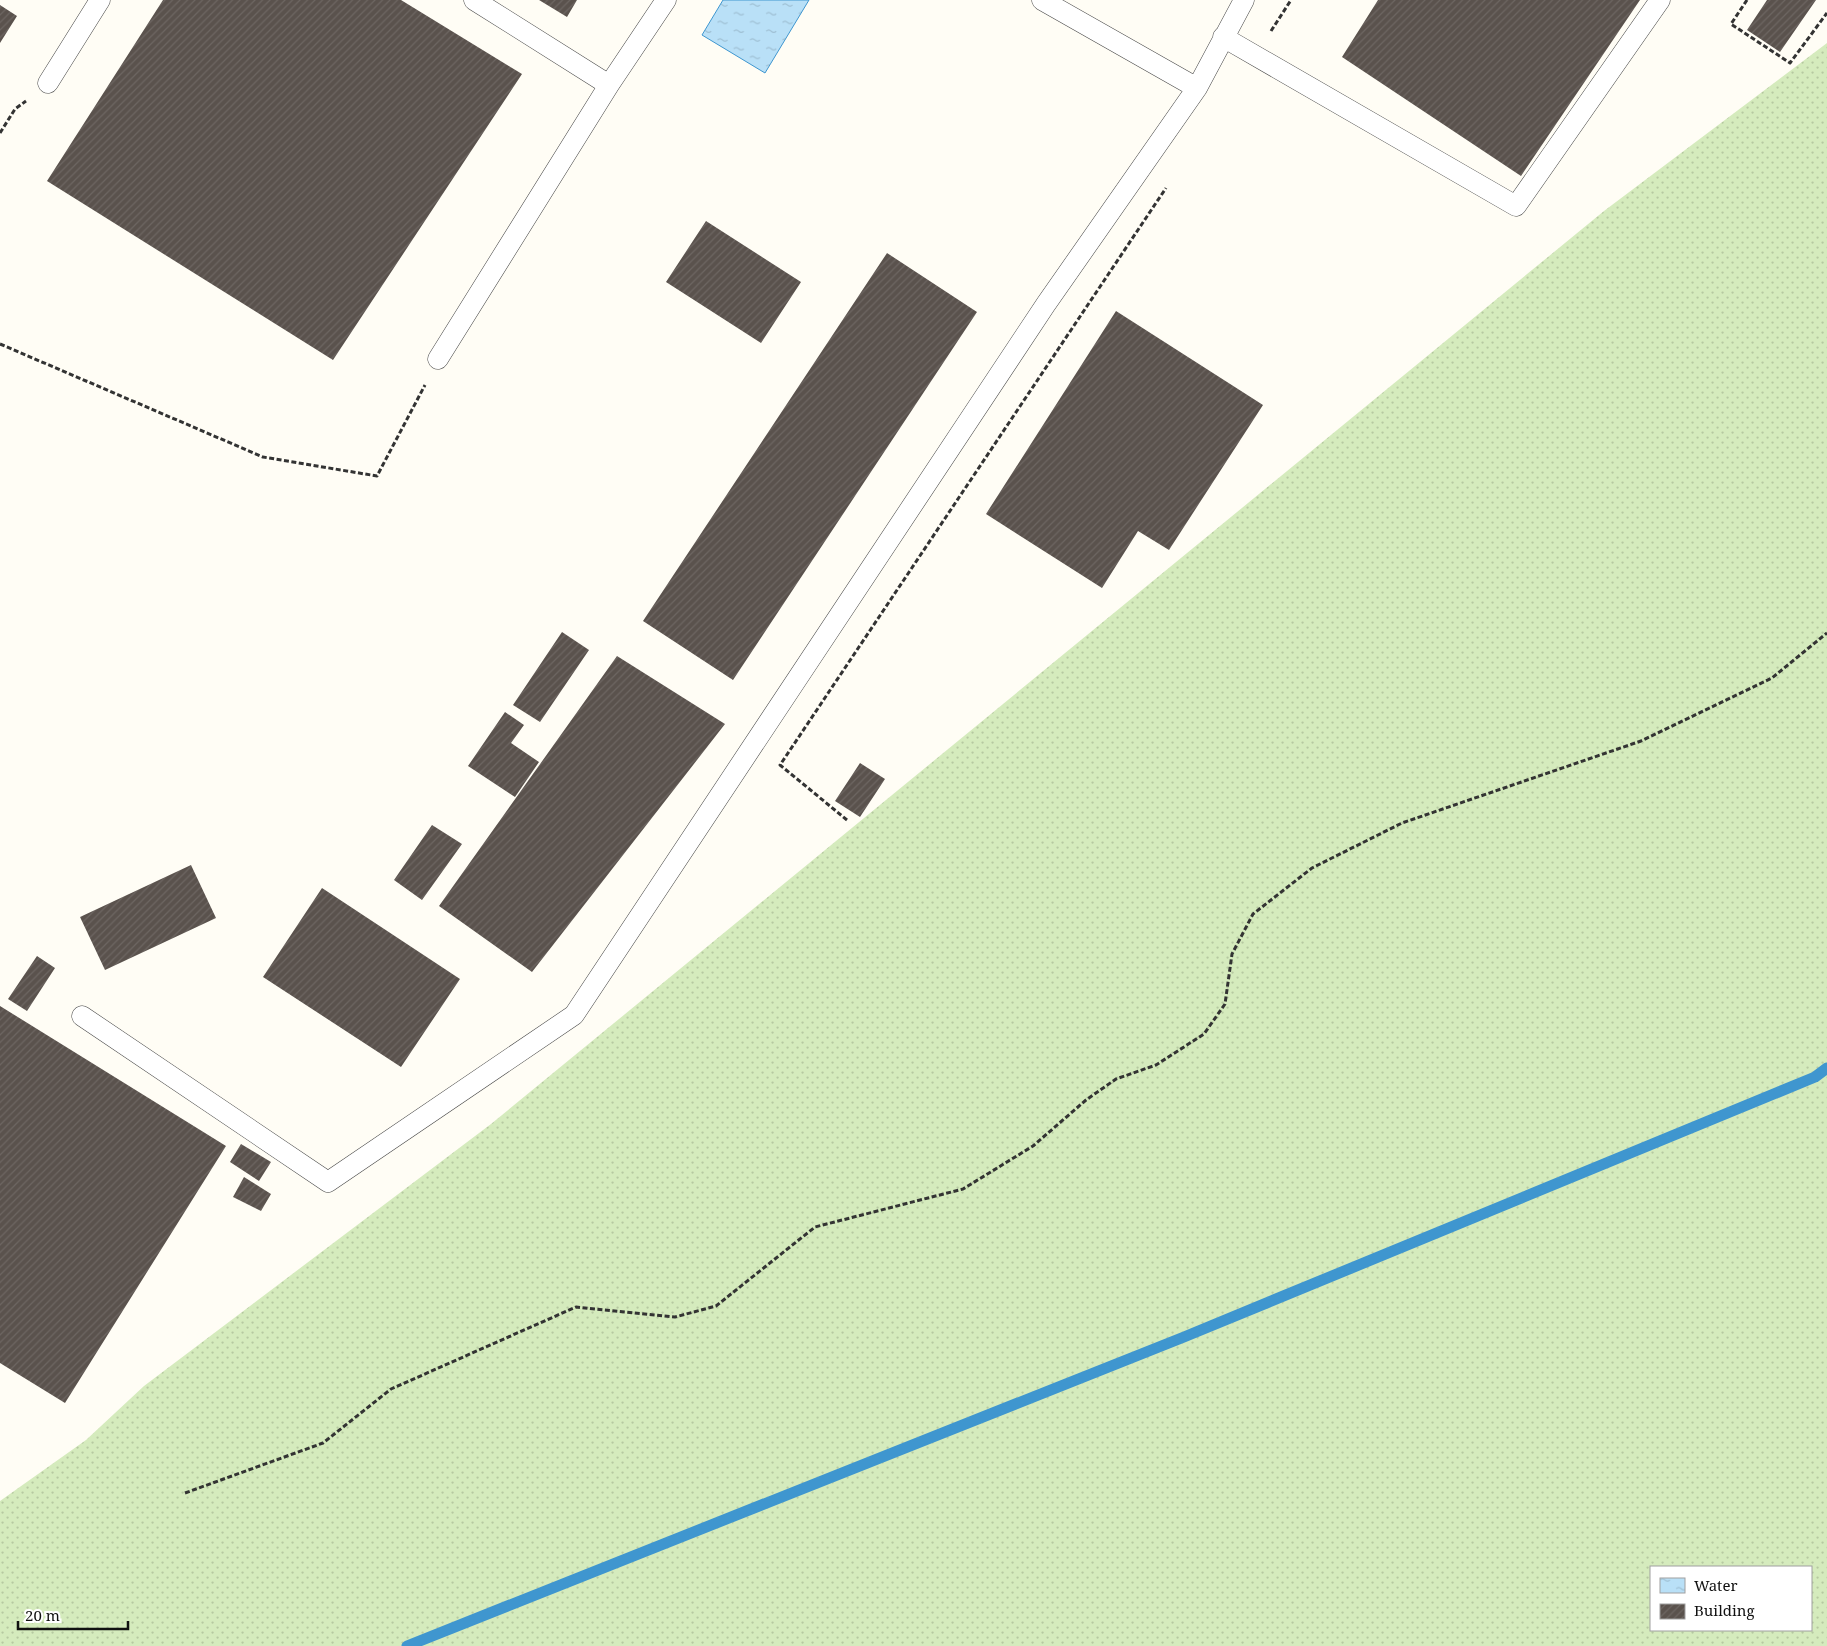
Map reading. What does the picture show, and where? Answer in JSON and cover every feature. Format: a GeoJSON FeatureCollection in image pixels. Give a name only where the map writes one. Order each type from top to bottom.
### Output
{"type":"FeatureCollection","features":[{"type":"Feature","properties":{"kind":"lane"},"geometry":{"type":"LineString","coordinates":[[48,83],[100,0]]}},
{"type":"Feature","properties":{"kind":"lane"},"geometry":{"type":"LineString","coordinates":[[474,0],[608,85]]}},
{"type":"Feature","properties":{"kind":"lane"},"geometry":{"type":"LineString","coordinates":[[438,359],[608,85],[666,0]]}},
{"type":"Feature","properties":{"kind":"lane"},"geometry":{"type":"LineString","coordinates":[[1042,0],[1197,88]]}},
{"type":"Feature","properties":{"kind":"lane"},"geometry":{"type":"LineString","coordinates":[[82,1016],[328,1182],[574,1015],[1046,304],[1197,88],[1244,0]]}},
{"type":"Feature","properties":{"kind":"lane"},"geometry":{"type":"LineString","coordinates":[[1223,37],[1516,206],[1660,0]]}},
{"type":"Feature","properties":{"kind":"path"},"geometry":{"type":"LineString","coordinates":[[1255,55],[1291,0]]}},
{"type":"Feature","properties":{"kind":"path"},"geometry":{"type":"LineString","coordinates":[[1747,0],[1731,24],[1790,63],[1827,13]]}},
{"type":"Feature","properties":{"kind":"path"},"geometry":{"type":"LineString","coordinates":[[0,133],[15,109],[48,83]]}},
{"type":"Feature","properties":{"kind":"path"},"geometry":{"type":"LineString","coordinates":[[847,820],[780,765],[1166,187]]}},
{"type":"Feature","properties":{"kind":"path"},"geometry":{"type":"LineString","coordinates":[[0,344],[263,457],[377,476],[438,359]]}},
{"type":"Feature","properties":{"kind":"path"},"geometry":{"type":"LineString","coordinates":[[185,1493],[323,1443],[391,1389],[576,1307],[675,1317],[716,1306],[815,1227],[963,1189],[1033,1146],[1086,1100],[1116,1079],[1156,1065],[1204,1034],[1225,1004],[1232,954],[1253,914],[1312,868],[1402,823],[1641,741],[1772,678],[1827,633]]}},
{"type":"Feature","properties":{"kind":"green space"},"geometry":{"type":"Polygon","coordinates":[[[1827,43],[1827,1646],[0,1646],[0,1501],[86,1440],[144,1386],[491,1124],[1604,211],[1827,43]]]}},
{"type":"Feature","properties":{"kind":"water"},"geometry":{"type":"Polygon","coordinates":[[[723,0],[809,0],[765,73],[702,35],[723,0]]]}},
{"type":"Feature","properties":{"kind":"building"},"geometry":{"type":"Polygon","coordinates":[[[163,0],[401,0],[522,74],[333,360],[47,181],[163,0]]]}},
{"type":"Feature","properties":{"kind":"building"},"geometry":{"type":"Polygon","coordinates":[[[539,0],[577,0],[567,17],[539,0]]]}},
{"type":"Feature","properties":{"kind":"building"},"geometry":{"type":"Polygon","coordinates":[[[1378,0],[1640,0],[1521,176],[1342,57],[1378,0]]]}},
{"type":"Feature","properties":{"kind":"building"},"geometry":{"type":"Polygon","coordinates":[[[1767,0],[1816,0],[1780,52],[1747,30],[1767,0]]]}},
{"type":"Feature","properties":{"kind":"building"},"geometry":{"type":"Polygon","coordinates":[[[0,5],[17,16],[0,43],[0,5]]]}},
{"type":"Feature","properties":{"kind":"building"},"geometry":{"type":"Polygon","coordinates":[[[706,221],[801,282],[761,343],[666,282],[706,221]]]}},
{"type":"Feature","properties":{"kind":"building"},"geometry":{"type":"Polygon","coordinates":[[[887,253],[977,312],[733,680],[643,621],[887,253]]]}},
{"type":"Feature","properties":{"kind":"building"},"geometry":{"type":"Polygon","coordinates":[[[1116,311],[1263,405],[1169,550],[1138,531],[1102,588],[986,514],[1116,311]]]}},
{"type":"Feature","properties":{"kind":"building"},"geometry":{"type":"Polygon","coordinates":[[[562,632],[589,650],[540,722],[513,705],[562,632]]]}},
{"type":"Feature","properties":{"kind":"building"},"geometry":{"type":"Polygon","coordinates":[[[617,656],[725,724],[532,972],[439,906],[617,656]]]}},
{"type":"Feature","properties":{"kind":"building"},"geometry":{"type":"Polygon","coordinates":[[[505,712],[524,725],[511,743],[539,762],[515,797],[468,766],[505,712]]]}},
{"type":"Feature","properties":{"kind":"building"},"geometry":{"type":"Polygon","coordinates":[[[860,763],[885,779],[860,817],[835,801],[860,763]]]}},
{"type":"Feature","properties":{"kind":"building"},"geometry":{"type":"Polygon","coordinates":[[[432,825],[462,844],[422,900],[394,880],[432,825]]]}},
{"type":"Feature","properties":{"kind":"building"},"geometry":{"type":"Polygon","coordinates":[[[191,865],[216,918],[105,970],[80,917],[191,865]]]}},
{"type":"Feature","properties":{"kind":"building"},"geometry":{"type":"Polygon","coordinates":[[[322,888],[460,979],[401,1067],[263,977],[322,888]]]}},
{"type":"Feature","properties":{"kind":"building"},"geometry":{"type":"Polygon","coordinates":[[[37,956],[55,968],[27,1011],[8,999],[37,956]]]}},
{"type":"Feature","properties":{"kind":"building"},"geometry":{"type":"Polygon","coordinates":[[[0,1006],[226,1146],[65,1403],[0,1363],[0,1006]]]}},
{"type":"Feature","properties":{"kind":"building"},"geometry":{"type":"Polygon","coordinates":[[[241,1144],[271,1162],[259,1181],[230,1162],[241,1144]]]}},
{"type":"Feature","properties":{"kind":"building"},"geometry":{"type":"Polygon","coordinates":[[[244,1177],[271,1194],[261,1211],[233,1197],[244,1177]]]}},
{"type":"Feature","properties":{"kind":"waterway"},"geometry":{"type":"LineString","coordinates":[[407,1646],[1184,1337],[1815,1077],[1827,1068]]}}]}
